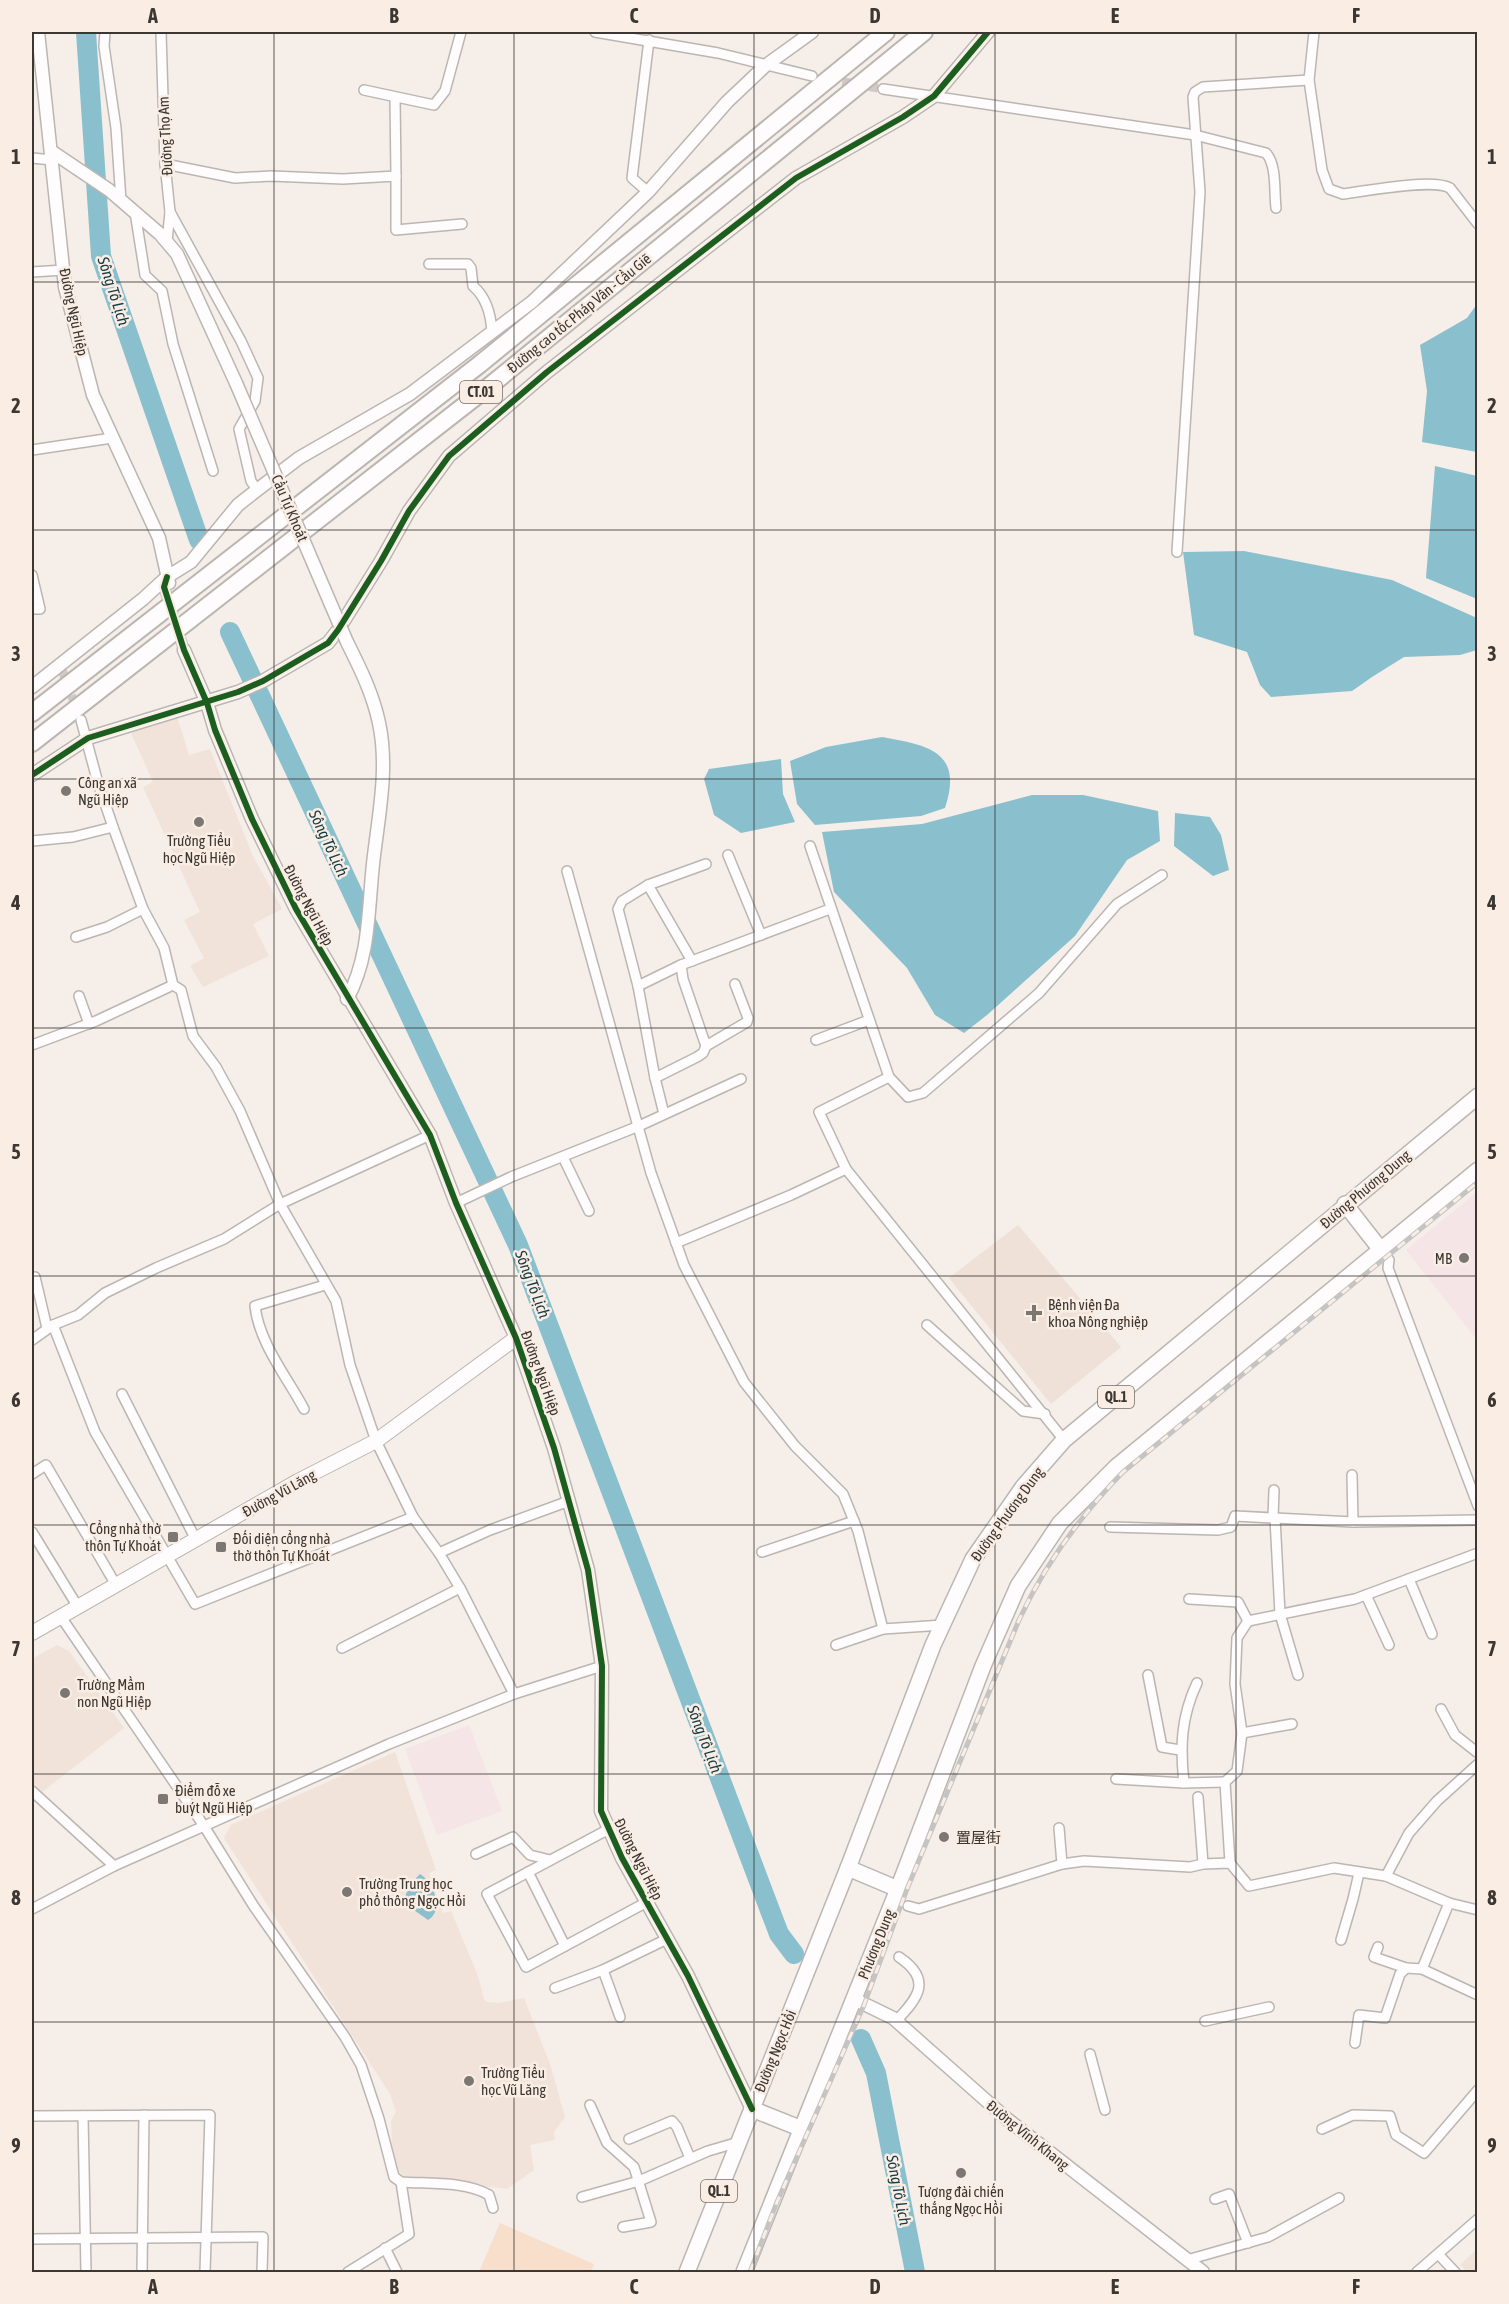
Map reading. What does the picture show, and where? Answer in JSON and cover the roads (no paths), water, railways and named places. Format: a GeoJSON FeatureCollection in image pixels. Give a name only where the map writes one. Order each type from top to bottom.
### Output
{"type":"FeatureCollection","features":[{"type":"Feature","properties":{"kind":"highway","name":"Đường cao tốc Pháp Vân - Cầu Giẽ"},"geometry":{"type":"LineString","coordinates":[[32,713],[480,364],[886,32]]}},
{"type":"Feature","properties":{"kind":"highway","name":"Đường cao tốc Pháp Vân - Cầu Giẽ"},"geometry":{"type":"LineString","coordinates":[[32,743],[492,384],[924,32]]}},
{"type":"Feature","properties":{"kind":"highway","name":"Đường Phương Dung"},"geometry":{"type":"LineString","coordinates":[[797,1996],[943,1625],[973,1559],[1023,1487],[1064,1440],[1478,1096]]}},
{"type":"Feature","properties":{"kind":"highway"},"geometry":{"type":"LineString","coordinates":[[848,1868],[898,1889],[983,1666],[1018,1586],[1060,1523],[1116,1467],[1478,1170]]}},
{"type":"Feature","properties":{"kind":"highway"},"geometry":{"type":"LineString","coordinates":[[1346,1204],[1381,1250]]}},
{"type":"Feature","properties":{"kind":"highway","name":"Phương Dung"},"geometry":{"type":"LineString","coordinates":[[802,2129],[898,1889]]}},
{"type":"Feature","properties":{"kind":"highway","name":"Đường Ngọc Hồi"},"geometry":{"type":"LineString","coordinates":[[687,2272],[797,1996]]}},
{"type":"Feature","properties":{"kind":"highway"},"geometry":{"type":"LineString","coordinates":[[744,2272],[802,2129],[752,2109]]}},
{"type":"Feature","properties":{"kind":"main road","name":"Đường Vũ Lăng"},"geometry":{"type":"LineString","coordinates":[[33,1629],[61,1617],[298,1481],[376,1441],[516,1338]]}},
{"type":"Feature","properties":{"kind":"street","name":"Đường Ngũ Hiệp"},"geometry":{"type":"LineString","coordinates":[[38,32],[65,286],[93,395],[159,538],[167,583]]}},
{"type":"Feature","properties":{"kind":"street"},"geometry":{"type":"LineString","coordinates":[[105,32],[104,46],[116,128],[121,201]]}},
{"type":"Feature","properties":{"kind":"street","name":"Đường Thọ Am"},"geometry":{"type":"LineString","coordinates":[[161,32],[165,164],[170,212],[166,241]]}},
{"type":"Feature","properties":{"kind":"street"},"geometry":{"type":"LineString","coordinates":[[364,90],[434,105],[445,91],[461,32]]}},
{"type":"Feature","properties":{"kind":"street"},"geometry":{"type":"LineString","coordinates":[[595,32],[654,37],[812,76]]}},
{"type":"Feature","properties":{"kind":"street"},"geometry":{"type":"LineString","coordinates":[[32,687],[61,667],[191,562],[238,505],[257,490],[299,458],[410,394],[532,302],[648,192],[727,102],[765,66],[812,32]]}},
{"type":"Feature","properties":{"kind":"street"},"geometry":{"type":"LineString","coordinates":[[32,776],[88,738],[238,692],[263,681],[328,643],[363,591],[409,511],[449,456],[547,372],[796,178],[903,117],[934,96],[988,32]]}},
{"type":"Feature","properties":{"kind":"street"},"geometry":{"type":"LineString","coordinates":[[1314,32],[1309,80],[1322,170],[1329,189],[1343,194],[1429,183],[1444,184],[1450,188],[1478,224]]}},
{"type":"Feature","properties":{"kind":"street"},"geometry":{"type":"LineString","coordinates":[[648,192],[632,178],[654,37]]}},
{"type":"Feature","properties":{"kind":"street"},"geometry":{"type":"LineString","coordinates":[[1177,552],[1200,192],[1193,97],[1198,89],[1203,87],[1309,80]]}},
{"type":"Feature","properties":{"kind":"street"},"geometry":{"type":"LineString","coordinates":[[883,90],[1195,135],[1266,153],[1272,167],[1276,208]]}},
{"type":"Feature","properties":{"kind":"street"},"geometry":{"type":"LineString","coordinates":[[395,97],[396,230],[462,224]]}},
{"type":"Feature","properties":{"kind":"street"},"geometry":{"type":"LineString","coordinates":[[32,158],[52,155]]}},
{"type":"Feature","properties":{"kind":"street","name":"Cầu Tự Khoát"},"geometry":{"type":"LineString","coordinates":[[52,155],[109,190],[166,241],[177,254],[236,383],[347,642],[369,686],[379,723],[384,757],[367,931],[358,977],[347,999]]}},
{"type":"Feature","properties":{"kind":"street"},"geometry":{"type":"LineString","coordinates":[[165,164],[236,178],[271,176],[343,180],[396,176]]}},
{"type":"Feature","properties":{"kind":"street"},"geometry":{"type":"LineString","coordinates":[[135,212],[145,275],[162,291],[173,344],[213,471]]}},
{"type":"Feature","properties":{"kind":"street"},"geometry":{"type":"LineString","coordinates":[[170,212],[241,341],[258,378],[255,401],[239,429],[251,481],[257,490]]}},
{"type":"Feature","properties":{"kind":"street"},"geometry":{"type":"LineString","coordinates":[[429,264],[468,264],[471,268],[473,286],[478,290],[486,305],[492,332]]}},
{"type":"Feature","properties":{"kind":"street"},"geometry":{"type":"LineString","coordinates":[[32,272],[64,270]]}},
{"type":"Feature","properties":{"kind":"street"},"geometry":{"type":"LineString","coordinates":[[32,450],[112,438]]}},
{"type":"Feature","properties":{"kind":"street"},"geometry":{"type":"LineString","coordinates":[[32,575],[40,609],[32,609]]}},
{"type":"Feature","properties":{"kind":"street","name":"Đường Ngũ Hiệp"},"geometry":{"type":"LineString","coordinates":[[187,648],[215,730],[252,819],[296,909],[347,999],[430,1135],[456,1203],[516,1338],[554,1448],[588,1570],[602,1666],[601,1811],[622,1858],[718,2036],[752,2109]]}},
{"type":"Feature","properties":{"kind":"street"},"geometry":{"type":"LineString","coordinates":[[81,720],[113,827],[143,909],[164,948],[173,985],[181,990],[193,1036],[216,1067],[240,1110],[280,1204],[336,1301],[350,1365],[376,1441],[413,1517],[439,1553],[460,1588],[514,1694]]}},
{"type":"Feature","properties":{"kind":"street"},"geometry":{"type":"LineString","coordinates":[[32,841],[73,837],[113,827]]}},
{"type":"Feature","properties":{"kind":"street"},"geometry":{"type":"LineString","coordinates":[[810,846],[889,1077],[908,1097],[923,1094],[1039,993],[1117,904],[1162,875]]}},
{"type":"Feature","properties":{"kind":"street"},"geometry":{"type":"LineString","coordinates":[[728,855],[760,935]]}},
{"type":"Feature","properties":{"kind":"street"},"geometry":{"type":"LineString","coordinates":[[664,1114],[638,986],[618,909],[622,901],[648,885],[706,864]]}},
{"type":"Feature","properties":{"kind":"street"},"geometry":{"type":"LineString","coordinates":[[567,871],[651,1173],[684,1265],[744,1382],[795,1446],[843,1494],[854,1521],[883,1629]]}},
{"type":"Feature","properties":{"kind":"street"},"geometry":{"type":"LineString","coordinates":[[648,885],[692,961]]}},
{"type":"Feature","properties":{"kind":"street"},"geometry":{"type":"LineString","coordinates":[[76,937],[107,927],[143,909]]}},
{"type":"Feature","properties":{"kind":"street"},"geometry":{"type":"LineString","coordinates":[[638,986],[692,961],[830,909]]}},
{"type":"Feature","properties":{"kind":"street"},"geometry":{"type":"LineString","coordinates":[[681,966],[683,979],[706,1046]]}},
{"type":"Feature","properties":{"kind":"street"},"geometry":{"type":"LineString","coordinates":[[655,1078],[697,1057],[703,1053],[706,1046],[747,1022],[748,1018],[735,984]]}},
{"type":"Feature","properties":{"kind":"street"},"geometry":{"type":"LineString","coordinates":[[32,1045],[89,1024],[173,985]]}},
{"type":"Feature","properties":{"kind":"street"},"geometry":{"type":"LineString","coordinates":[[79,996],[89,1024]]}},
{"type":"Feature","properties":{"kind":"street"},"geometry":{"type":"LineString","coordinates":[[816,1040],[869,1020]]}},
{"type":"Feature","properties":{"kind":"street"},"geometry":{"type":"LineString","coordinates":[[889,1077],[819,1112],[846,1169],[1064,1440]]}},
{"type":"Feature","properties":{"kind":"street"},"geometry":{"type":"LineString","coordinates":[[456,1203],[511,1177],[639,1126],[741,1079]]}},
{"type":"Feature","properties":{"kind":"street"},"geometry":{"type":"LineString","coordinates":[[32,1340],[50,1326],[78,1315],[105,1293],[224,1239],[280,1204],[430,1135]]}},
{"type":"Feature","properties":{"kind":"street"},"geometry":{"type":"LineString","coordinates":[[563,1157],[589,1211]]}},
{"type":"Feature","properties":{"kind":"street"},"geometry":{"type":"LineString","coordinates":[[676,1243],[791,1195],[846,1169]]}},
{"type":"Feature","properties":{"kind":"street"},"geometry":{"type":"LineString","coordinates":[[1381,1250],[1389,1260],[1388,1268],[1478,1506]]}},
{"type":"Feature","properties":{"kind":"street"},"geometry":{"type":"LineString","coordinates":[[34,1277],[50,1326],[95,1432],[195,1604],[413,1517]]}},
{"type":"Feature","properties":{"kind":"street"},"geometry":{"type":"LineString","coordinates":[[304,1409],[285,1374],[270,1353],[256,1317],[255,1306],[325,1285]]}},
{"type":"Feature","properties":{"kind":"street"},"geometry":{"type":"LineString","coordinates":[[927,1325],[1023,1411],[1045,1414]]}},
{"type":"Feature","properties":{"kind":"street"},"geometry":{"type":"LineString","coordinates":[[122,1394],[195,1540]]}},
{"type":"Feature","properties":{"kind":"street"},"geometry":{"type":"LineString","coordinates":[[32,1474],[46,1465],[116,1585]]}},
{"type":"Feature","properties":{"kind":"street"},"geometry":{"type":"LineString","coordinates":[[1352,1475],[1353,1522]]}},
{"type":"Feature","properties":{"kind":"street"},"geometry":{"type":"LineString","coordinates":[[1274,1490],[1280,1614],[1298,1675]]}},
{"type":"Feature","properties":{"kind":"street"},"geometry":{"type":"LineString","coordinates":[[439,1553],[490,1530],[569,1501]]}},
{"type":"Feature","properties":{"kind":"street"},"geometry":{"type":"LineString","coordinates":[[1110,1527],[1218,1530],[1231,1527],[1235,1516],[1353,1522],[1478,1520]]}},
{"type":"Feature","properties":{"kind":"street"},"geometry":{"type":"LineString","coordinates":[[762,1552],[854,1521]]}},
{"type":"Feature","properties":{"kind":"street"},"geometry":{"type":"LineString","coordinates":[[32,1532],[78,1607]]}},
{"type":"Feature","properties":{"kind":"street"},"geometry":{"type":"LineString","coordinates":[[1116,1779],[1184,1783],[1226,1782],[1237,1771],[1242,1733],[1235,1684],[1238,1638],[1248,1621],[1366,1595],[1478,1553]]}},
{"type":"Feature","properties":{"kind":"street"},"geometry":{"type":"LineString","coordinates":[[1409,1579],[1432,1634]]}},
{"type":"Feature","properties":{"kind":"street"},"geometry":{"type":"LineString","coordinates":[[342,1648],[460,1588]]}},
{"type":"Feature","properties":{"kind":"street"},"geometry":{"type":"LineString","coordinates":[[1366,1595],[1389,1645]]}},
{"type":"Feature","properties":{"kind":"street"},"geometry":{"type":"LineString","coordinates":[[1189,1599],[1238,1602],[1248,1621]]}},
{"type":"Feature","properties":{"kind":"street"},"geometry":{"type":"LineString","coordinates":[[61,1617],[204,1826],[253,1905],[345,2037],[361,2065],[379,2119],[394,2177],[401,2182],[466,2187],[482,2191],[489,2195],[493,2208]]}},
{"type":"Feature","properties":{"kind":"street"},"geometry":{"type":"LineString","coordinates":[[836,1645],[883,1629],[943,1625]]}},
{"type":"Feature","properties":{"kind":"street"},"geometry":{"type":"LineString","coordinates":[[32,1909],[114,1866],[389,1744],[514,1694],[602,1666]]}},
{"type":"Feature","properties":{"kind":"street"},"geometry":{"type":"LineString","coordinates":[[1148,1675],[1162,1747],[1180,1750]]}},
{"type":"Feature","properties":{"kind":"street"},"geometry":{"type":"LineString","coordinates":[[1184,1783],[1180,1750],[1188,1702],[1197,1683]]}},
{"type":"Feature","properties":{"kind":"street"},"geometry":{"type":"LineString","coordinates":[[1441,1709],[1455,1735],[1478,1754]]}},
{"type":"Feature","properties":{"kind":"street"},"geometry":{"type":"LineString","coordinates":[[1242,1733],[1292,1724]]}},
{"type":"Feature","properties":{"kind":"street"},"geometry":{"type":"LineString","coordinates":[[1386,1876],[1409,1833],[1437,1801],[1478,1764]]}},
{"type":"Feature","properties":{"kind":"street"},"geometry":{"type":"LineString","coordinates":[[1226,1782],[1230,1863],[1249,1886],[1334,1868],[1386,1876],[1449,1902],[1478,1910]]}},
{"type":"Feature","properties":{"kind":"street"},"geometry":{"type":"LineString","coordinates":[[32,1791],[114,1866]]}},
{"type":"Feature","properties":{"kind":"street"},"geometry":{"type":"LineString","coordinates":[[1198,1797],[1203,1864]]}},
{"type":"Feature","properties":{"kind":"street"},"geometry":{"type":"LineString","coordinates":[[1059,1828],[1062,1864]]}},
{"type":"Feature","properties":{"kind":"street"},"geometry":{"type":"LineString","coordinates":[[609,1829],[487,1894],[526,1966],[646,1902]]}},
{"type":"Feature","properties":{"kind":"street"},"geometry":{"type":"LineString","coordinates":[[476,1854],[513,1837],[530,1855],[550,1860]]}},
{"type":"Feature","properties":{"kind":"street"},"geometry":{"type":"LineString","coordinates":[[908,1906],[919,1909],[1062,1864],[1084,1861],[1190,1867],[1230,1863]]}},
{"type":"Feature","properties":{"kind":"street"},"geometry":{"type":"LineString","coordinates":[[528,1872],[566,1946]]}},
{"type":"Feature","properties":{"kind":"street"},"geometry":{"type":"LineString","coordinates":[[1341,1940],[1359,1873]]}},
{"type":"Feature","properties":{"kind":"street"},"geometry":{"type":"LineString","coordinates":[[1422,1969],[1449,1902]]}},
{"type":"Feature","properties":{"kind":"street"},"geometry":{"type":"LineString","coordinates":[[555,1988],[603,1970],[667,1939]]}},
{"type":"Feature","properties":{"kind":"street"},"geometry":{"type":"LineString","coordinates":[[1378,1947],[1374,1957],[1406,1968],[1422,1969],[1478,1995]]}},
{"type":"Feature","properties":{"kind":"street"},"geometry":{"type":"LineString","coordinates":[[896,2021],[915,2001],[919,1985],[911,1965],[899,1958]]}},
{"type":"Feature","properties":{"kind":"street"},"geometry":{"type":"LineString","coordinates":[[1355,2043],[1359,2015],[1385,2018],[1400,1974],[1406,1968]]}},
{"type":"Feature","properties":{"kind":"street"},"geometry":{"type":"LineString","coordinates":[[603,1970],[620,2017]]}},
{"type":"Feature","properties":{"kind":"street","name":"Đường Vĩnh Khang"},"geometry":{"type":"LineString","coordinates":[[854,1999],[896,2021],[1007,2119],[1203,2272]]}},
{"type":"Feature","properties":{"kind":"street"},"geometry":{"type":"LineString","coordinates":[[1205,2021],[1269,2007]]}},
{"type":"Feature","properties":{"kind":"street"},"geometry":{"type":"LineString","coordinates":[[1090,2054],[1105,2110]]}},
{"type":"Feature","properties":{"kind":"street"},"geometry":{"type":"LineString","coordinates":[[1322,2129],[1353,2115],[1390,2116],[1396,2135],[1424,2152],[1478,2090]]}},
{"type":"Feature","properties":{"kind":"street"},"geometry":{"type":"LineString","coordinates":[[590,2105],[607,2143],[634,2167],[640,2180],[651,2222],[623,2227]]}},
{"type":"Feature","properties":{"kind":"street"},"geometry":{"type":"LineString","coordinates":[[142,2272],[144,2115]]}},
{"type":"Feature","properties":{"kind":"street"},"geometry":{"type":"LineString","coordinates":[[32,2116],[210,2115],[205,2272]]}},
{"type":"Feature","properties":{"kind":"street"},"geometry":{"type":"LineString","coordinates":[[83,2116],[86,2272]]}},
{"type":"Feature","properties":{"kind":"street"},"geometry":{"type":"LineString","coordinates":[[629,2139],[672,2121],[677,2127],[690,2158]]}},
{"type":"Feature","properties":{"kind":"street"},"geometry":{"type":"LineString","coordinates":[[582,2197],[640,2180],[708,2151],[739,2142]]}},
{"type":"Feature","properties":{"kind":"street"},"geometry":{"type":"LineString","coordinates":[[348,2272],[409,2234],[401,2182]]}},
{"type":"Feature","properties":{"kind":"street"},"geometry":{"type":"LineString","coordinates":[[1215,2199],[1229,2194],[1248,2243]]}},
{"type":"Feature","properties":{"kind":"street"},"geometry":{"type":"LineString","coordinates":[[1187,2260],[1248,2243],[1289,2227],[1340,2198]]}},
{"type":"Feature","properties":{"kind":"street"},"geometry":{"type":"LineString","coordinates":[[1417,2272],[1478,2219]]}},
{"type":"Feature","properties":{"kind":"street"},"geometry":{"type":"LineString","coordinates":[[32,2239],[263,2237],[262,2272]]}},
{"type":"Feature","properties":{"kind":"street"},"geometry":{"type":"LineString","coordinates":[[385,2248],[397,2272]]}},
{"type":"Feature","properties":{"kind":"street"},"geometry":{"type":"LineString","coordinates":[[1438,2254],[1455,2272]]}},
{"type":"Feature","properties":{"kind":"water"},"geometry":{"type":"Polygon","coordinates":[[[1477,304],[1477,452],[1422,442],[1427,391],[1420,345],[1467,318],[1477,304]]]}},
{"type":"Feature","properties":{"kind":"water"},"geometry":{"type":"Polygon","coordinates":[[[1435,466],[1477,476],[1477,599],[1426,578],[1435,466]]]}},
{"type":"Feature","properties":{"kind":"water"},"geometry":{"type":"Polygon","coordinates":[[[1244,551],[1392,580],[1477,618],[1477,650],[1460,655],[1404,657],[1352,691],[1271,697],[1260,685],[1247,652],[1194,635],[1183,552],[1244,551]]]}},
{"type":"Feature","properties":{"kind":"water"},"geometry":{"type":"Polygon","coordinates":[[[882,737],[914,743],[938,754],[950,774],[950,789],[945,808],[921,816],[815,825],[797,804],[790,761],[826,747],[882,737]]]}},
{"type":"Feature","properties":{"kind":"water"},"geometry":{"type":"Polygon","coordinates":[[[781,759],[783,794],[795,822],[741,833],[714,815],[704,779],[709,769],[781,759]]]}},
{"type":"Feature","properties":{"kind":"water"},"geometry":{"type":"Polygon","coordinates":[[[1032,795],[1083,795],[1158,811],[1160,841],[1127,860],[1075,936],[964,1033],[935,1015],[907,968],[834,892],[822,832],[922,824],[1032,795]]]}},
{"type":"Feature","properties":{"kind":"water"},"geometry":{"type":"Polygon","coordinates":[[[1175,813],[1210,817],[1221,835],[1229,870],[1213,876],[1174,846],[1175,813]]]}},
{"type":"Feature","properties":{"kind":"water"},"geometry":{"type":"Polygon","coordinates":[[[420,1874],[429,1883],[435,1896],[436,1910],[428,1920],[411,1908],[405,1897],[409,1886],[420,1874]]]}},
{"type":"Feature","properties":{"kind":"waterway","name":"Sông Tô Lịch"},"geometry":{"type":"LineString","coordinates":[[86,32],[101,256],[199,540]]}},
{"type":"Feature","properties":{"kind":"waterway","name":"Sông Tô Lịch"},"geometry":{"type":"LineString","coordinates":[[230,632],[518,1245],[779,1934],[794,1954]]}},
{"type":"Feature","properties":{"kind":"waterway","name":"Sông Tô Lịch"},"geometry":{"type":"LineString","coordinates":[[861,2039],[876,2073],[915,2272]]}},
{"type":"Feature","properties":{"kind":"tunnel"},"geometry":{"type":"LineString","coordinates":[[829,79],[883,89]]}},
{"type":"Feature","properties":{"kind":"tunnel"},"geometry":{"type":"LineString","coordinates":[[164,587],[184,650]]}},
{"type":"Feature","properties":{"kind":"tunnel"},"geometry":{"type":"LineString","coordinates":[[62,670],[77,710]]}},
{"type":"Feature","properties":{"kind":"railway"},"geometry":{"type":"LineString","coordinates":[[750,2272],[777,2202],[864,2005],[907,1889],[1019,1620],[1052,1561],[1093,1505],[1123,1472],[1478,1182]]}},
{"type":"Feature","properties":{"kind":"place","name":"Công an xã Ngũ Hiệp"},"geometry":{"type":"Point","coordinates":[66,791]}},
{"type":"Feature","properties":{"kind":"place","name":"Trường Tiểu học Ngũ Hiệp"},"geometry":{"type":"Point","coordinates":[199,822]}},
{"type":"Feature","properties":{"kind":"place","name":"MB"},"geometry":{"type":"Point","coordinates":[1464,1258]}},
{"type":"Feature","properties":{"kind":"place","name":"Bệnh viện Đa khoa Nông nghiệp"},"geometry":{"type":"Point","coordinates":[1034,1313]}},
{"type":"Feature","properties":{"kind":"place","name":"Cổng nhà thờ thôn Tự Khoát"},"geometry":{"type":"Point","coordinates":[173,1537]}},
{"type":"Feature","properties":{"kind":"place","name":"Đối diện cổng nhà thờ thôn Tự Khoát"},"geometry":{"type":"Point","coordinates":[221,1547]}},
{"type":"Feature","properties":{"kind":"place","name":"Trường Mầm non Ngũ Hiệp"},"geometry":{"type":"Point","coordinates":[65,1693]}},
{"type":"Feature","properties":{"kind":"place","name":"Điểm đỗ xe buýt Ngũ Hiệp"},"geometry":{"type":"Point","coordinates":[163,1799]}},
{"type":"Feature","properties":{"kind":"place","name":"置屋街"},"geometry":{"type":"Point","coordinates":[944,1837]}},
{"type":"Feature","properties":{"kind":"place","name":"Trường Trung học phổ thông Ngọc Hồi"},"geometry":{"type":"Point","coordinates":[347,1892]}},
{"type":"Feature","properties":{"kind":"place","name":"Trường Tiểu học Vũ Lăng"},"geometry":{"type":"Point","coordinates":[469,2081]}},
{"type":"Feature","properties":{"kind":"place","name":"Tượng đài chiến thắng Ngọc Hồi"},"geometry":{"type":"Point","coordinates":[961,2173]}}]}
